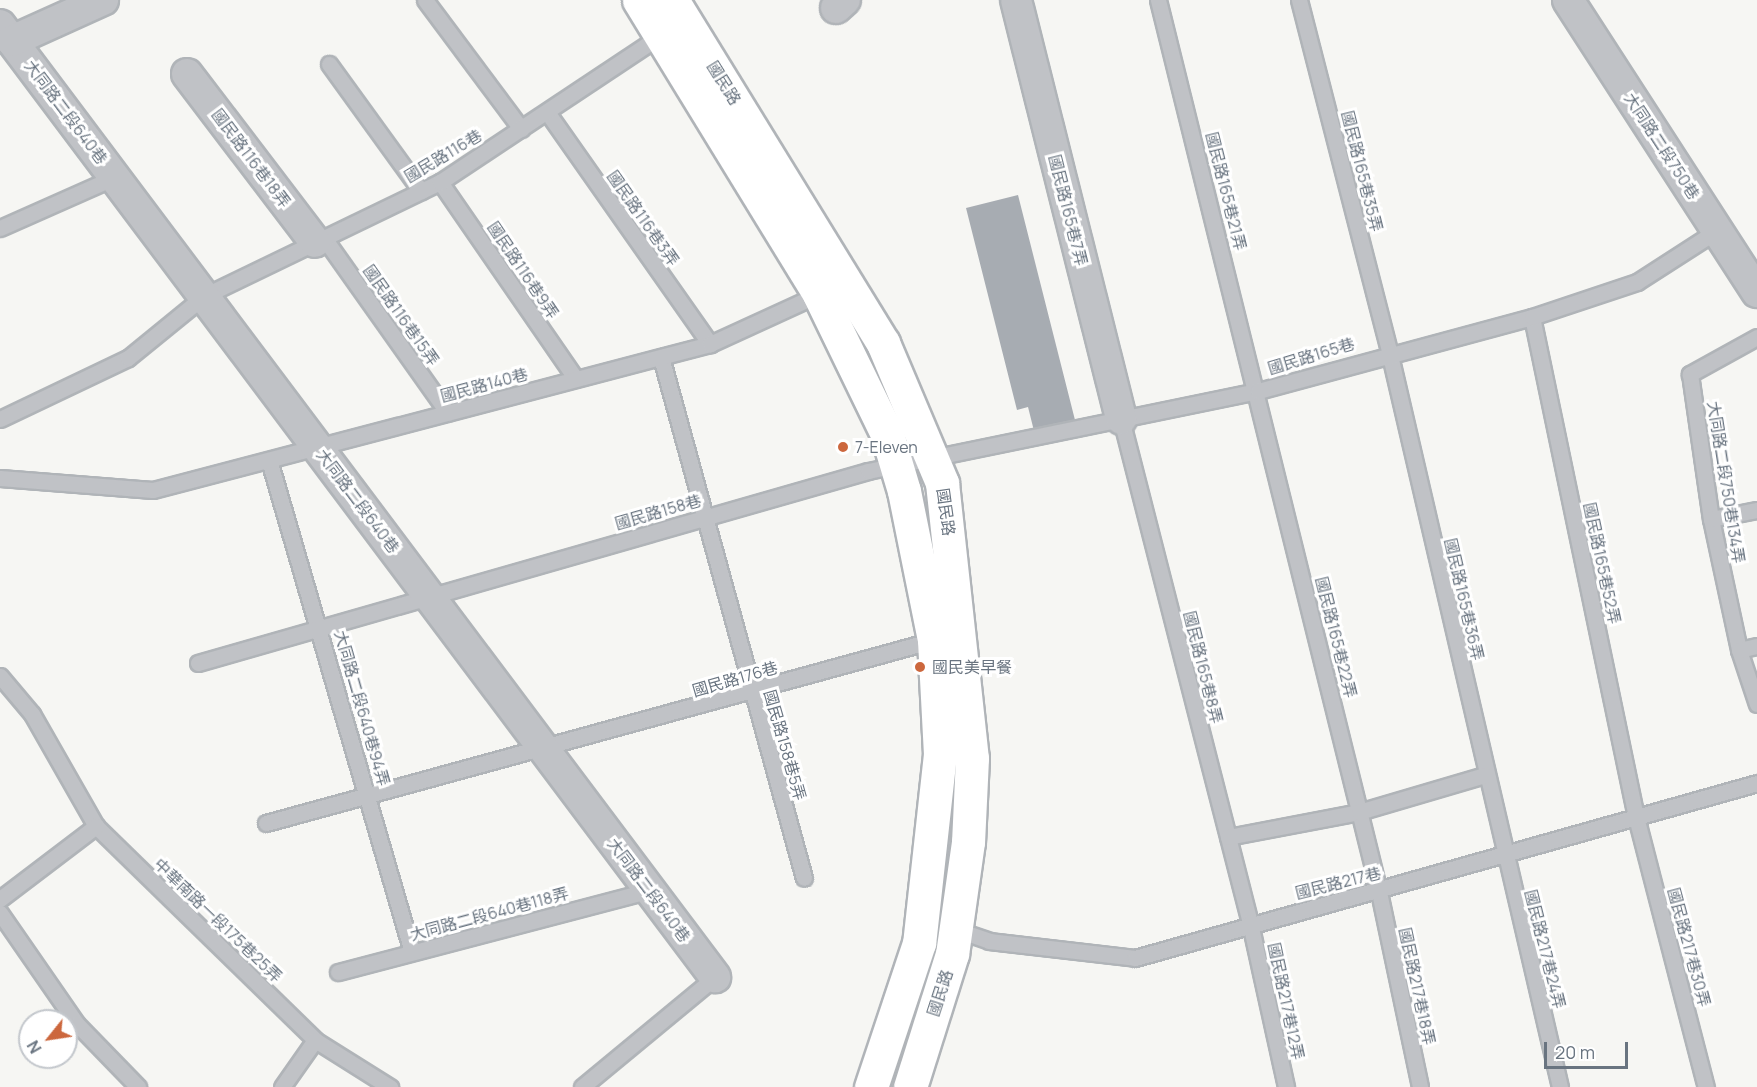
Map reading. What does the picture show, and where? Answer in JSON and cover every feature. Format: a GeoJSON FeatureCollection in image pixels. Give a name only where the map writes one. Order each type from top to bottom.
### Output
{"type":"FeatureCollection","features":[{"type":"Feature","properties":{"kind":"street"},"geometry":{"type":"LineString","coordinates":[[6,33],[103,0]]}},
{"type":"Feature","properties":{"kind":"street","name":"國民路"},"geometry":{"type":"LineString","coordinates":[[639,0],[672,19],[883,343],[934,456],[962,634],[972,758],[968,842],[956,929],[910,1087]]}},
{"type":"Feature","properties":{"kind":"street","name":"國民路165巷7弄"},"geometry":{"type":"LineString","coordinates":[[1016,0],[1121,419]]}},
{"type":"Feature","properties":{"kind":"street","name":"大同路二段750巷"},"geometry":{"type":"LineString","coordinates":[[1568,0],[1757,292]]}},
{"type":"Feature","properties":{"kind":"street","name":"國民路"},"geometry":{"type":"LineString","coordinates":[[672,19],[819,294],[898,464],[934,640],[940,754],[923,922],[871,1087]]}},
{"type":"Feature","properties":{"kind":"street","name":"大同路二段640巷"},"geometry":{"type":"LineString","coordinates":[[6,33],[715,977]]}},
{"type":"Feature","properties":{"kind":"street","name":"國民路116巷18弄"},"geometry":{"type":"LineString","coordinates":[[187,74],[320,240]]}},
{"type":"Feature","properties":{"kind":"lane"},"geometry":{"type":"LineString","coordinates":[[425,0],[521,129]]}},
{"type":"Feature","properties":{"kind":"lane","name":"國民路165巷21弄"},"geometry":{"type":"LineString","coordinates":[[1158,0],[1258,390]]}},
{"type":"Feature","properties":{"kind":"lane","name":"國民路165巷35弄"},"geometry":{"type":"LineString","coordinates":[[1299,0],[1389,351]]}},
{"type":"Feature","properties":{"kind":"lane","name":"國民路116巷"},"geometry":{"type":"LineString","coordinates":[[0,419],[128,358],[204,296],[440,182],[547,112],[672,19]]}},
{"type":"Feature","properties":{"kind":"lane"},"geometry":{"type":"LineString","coordinates":[[329,64],[421,191]]}},
{"type":"Feature","properties":{"kind":"lane","name":"國民路116巷3弄"},"geometry":{"type":"LineString","coordinates":[[547,112],[710,344]]}},
{"type":"Feature","properties":{"kind":"lane"},"geometry":{"type":"LineString","coordinates":[[0,228],[115,177]]}},
{"type":"Feature","properties":{"kind":"lane","name":"國民路116巷9弄"},"geometry":{"type":"LineString","coordinates":[[440,182],[576,379]]}},
{"type":"Feature","properties":{"kind":"lane","name":"國民路165巷"},"geometry":{"type":"LineString","coordinates":[[898,464],[1258,390],[1389,351],[1532,317],[1637,282],[1716,231]]}},
{"type":"Feature","properties":{"kind":"lane","name":"國民路116巷15弄"},"geometry":{"type":"LineString","coordinates":[[320,240],[448,413]]}},
{"type":"Feature","properties":{"kind":"lane","name":"國民路140巷"},"geometry":{"type":"LineString","coordinates":[[0,478],[153,490],[710,344],[819,294]]}},
{"type":"Feature","properties":{"kind":"lane","name":"國民路165巷52弄"},"geometry":{"type":"LineString","coordinates":[[1532,317],[1636,817]]}},
{"type":"Feature","properties":{"kind":"lane","name":"大同路二段750巷134弄"},"geometry":{"type":"LineString","coordinates":[[1757,337],[1690,374],[1711,519],[1739,650],[1757,704]]}},
{"type":"Feature","properties":{"kind":"lane","name":"國民路165巷36弄"},"geometry":{"type":"LineString","coordinates":[[1389,351],[1503,855]]}},
{"type":"Feature","properties":{"kind":"lane"},"geometry":{"type":"LineString","coordinates":[[661,357],[707,517]]}},
{"type":"Feature","properties":{"kind":"lane","name":"國民路165巷22弄"},"geometry":{"type":"LineString","coordinates":[[1258,390],[1379,892]]}},
{"type":"Feature","properties":{"kind":"lane","name":"國民路165巷8弄"},"geometry":{"type":"LineString","coordinates":[[1121,419],[1250,923]]}},
{"type":"Feature","properties":{"kind":"lane"},"geometry":{"type":"LineString","coordinates":[[269,460],[320,628]]}},
{"type":"Feature","properties":{"kind":"lane","name":"國民路158巷"},"geometry":{"type":"LineString","coordinates":[[429,596],[898,464]]}},
{"type":"Feature","properties":{"kind":"lane"},"geometry":{"type":"LineString","coordinates":[[1711,519],[1757,510]]}},
{"type":"Feature","properties":{"kind":"lane","name":"國民路158巷5弄"},"geometry":{"type":"LineString","coordinates":[[707,517],[751,693],[804,878]]}},
{"type":"Feature","properties":{"kind":"lane","name":"大同路二段640巷94弄"},"geometry":{"type":"LineString","coordinates":[[198,663],[429,596]]}},
{"type":"Feature","properties":{"kind":"lane","name":"大同路二段640巷94弄"},"geometry":{"type":"LineString","coordinates":[[320,628],[412,952]]}},
{"type":"Feature","properties":{"kind":"lane","name":"國民路176巷"},"geometry":{"type":"LineString","coordinates":[[266,824],[370,799],[545,751],[934,640]]}},
{"type":"Feature","properties":{"kind":"lane"},"geometry":{"type":"LineString","coordinates":[[1739,650],[1757,646]]}},
{"type":"Feature","properties":{"kind":"lane","name":"中華南路一段175巷25弄"},"geometry":{"type":"LineString","coordinates":[[0,676],[32,714],[96,826],[315,1040],[390,1087]]}},
{"type":"Feature","properties":{"kind":"lane"},"geometry":{"type":"LineString","coordinates":[[1228,837],[1359,812],[1485,775]]}},
{"type":"Feature","properties":{"kind":"lane","name":"國民路217巷"},"geometry":{"type":"LineString","coordinates":[[923,922],[956,929],[989,941],[1135,958],[1250,923],[1379,892],[1757,783]]}},
{"type":"Feature","properties":{"kind":"lane","name":"國民路217巷30弄"},"geometry":{"type":"LineString","coordinates":[[1636,817],[1706,1087]]}},
{"type":"Feature","properties":{"kind":"lane"},"geometry":{"type":"LineString","coordinates":[[0,899],[96,826]]}},
{"type":"Feature","properties":{"kind":"lane","name":"國民路217巷24弄"},"geometry":{"type":"LineString","coordinates":[[1503,855],[1560,1087]]}},
{"type":"Feature","properties":{"kind":"lane","name":"大同路二段640巷118弄"},"geometry":{"type":"LineString","coordinates":[[338,972],[650,890]]}},
{"type":"Feature","properties":{"kind":"lane","name":"國民路217巷18弄"},"geometry":{"type":"LineString","coordinates":[[1379,892],[1420,1087]]}},
{"type":"Feature","properties":{"kind":"lane"},"geometry":{"type":"LineString","coordinates":[[0,913],[77,1024],[138,1087]]}},
{"type":"Feature","properties":{"kind":"lane","name":"國民路217巷12弄"},"geometry":{"type":"LineString","coordinates":[[1250,923],[1286,1087]]}},
{"type":"Feature","properties":{"kind":"lane"},"geometry":{"type":"LineString","coordinates":[[582,1087],[715,977]]}},
{"type":"Feature","properties":{"kind":"lane"},"geometry":{"type":"LineString","coordinates":[[282,1087],[315,1040]]}},
{"type":"Feature","properties":{"kind":"building"},"geometry":{"type":"Polygon","coordinates":[[[1018,195],[1075,420],[1034,431],[1028,407],[1017,410],[966,208],[1018,195]]]}},
{"type":"Feature","properties":{"kind":"place","name":"7-Eleven"},"geometry":{"type":"Point","coordinates":[843,447]}},
{"type":"Feature","properties":{"kind":"place","name":"國民美早餐"},"geometry":{"type":"Point","coordinates":[920,667]}}]}
